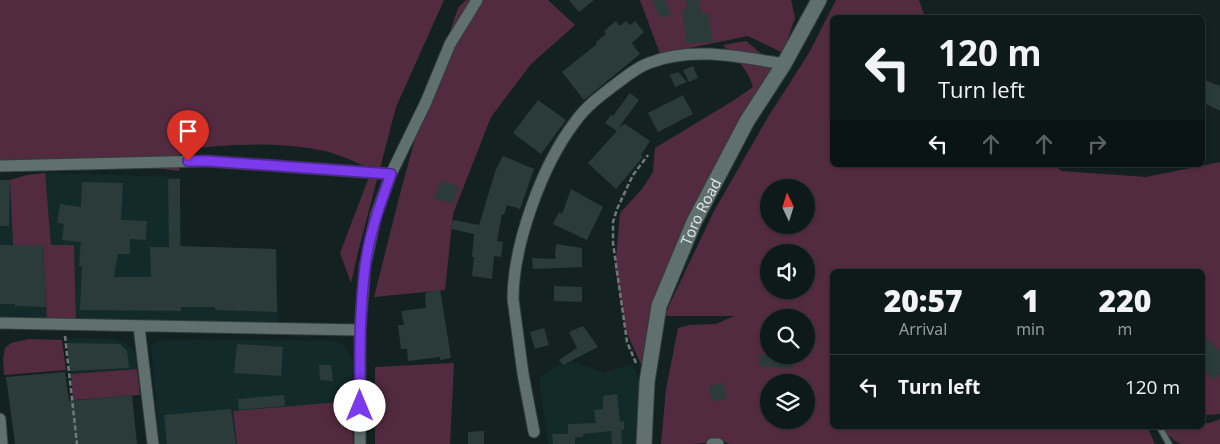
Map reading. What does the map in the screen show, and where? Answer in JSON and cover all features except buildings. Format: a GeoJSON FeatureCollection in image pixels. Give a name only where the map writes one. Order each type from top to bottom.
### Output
{"type":"FeatureCollection","features":[{"type":"Feature","properties":{"kind":"main road","name":"Toro Road"},"geometry":{"type":"LineString","coordinates":[[644,444],[647,382],[659,306],[694,222],[747,121],[784,64],[819,0]]}},
{"type":"Feature","properties":{"kind":"street"},"geometry":{"type":"LineString","coordinates":[[360,444],[360,330],[365,266],[376,215],[391,174],[426,102],[450,44],[477,0]]}},
{"type":"Feature","properties":{"kind":"street"},"geometry":{"type":"LineString","coordinates":[[534,432],[523,374],[513,288],[526,223],[536,194],[545,173],[575,122],[605,92],[648,63],[690,54],[721,54],[784,64]]}},
{"type":"Feature","properties":{"kind":"street"},"geometry":{"type":"LineString","coordinates":[[0,166],[207,161],[391,174]]}},
{"type":"Feature","properties":{"kind":"street"},"geometry":{"type":"LineString","coordinates":[[0,323],[360,330]]}},
{"type":"Feature","properties":{"kind":"street"},"geometry":{"type":"LineString","coordinates":[[139,327],[153,444]]}},
{"type":"Feature","properties":{"kind":"street"},"geometry":{"type":"LineString","coordinates":[[0,419],[2,444]]}},
{"type":"Feature","properties":{"kind":"street"},"geometry":{"type":"LineString","coordinates":[[712,444],[718,444]]}},
{"type":"Feature","properties":{"kind":"lane"},"geometry":{"type":"LineString","coordinates":[[1162,429],[1169,444]]}},
{"type":"Feature","properties":{"kind":"path"},"geometry":{"type":"LineString","coordinates":[[647,382],[640,372],[627,342],[613,243],[613,229],[617,210],[633,175],[648,155]]}},
{"type":"Feature","properties":{"kind":"path"},"geometry":{"type":"LineString","coordinates":[[65,325],[77,444]]}},
{"type":"Feature","properties":{"kind":"shaded area"},"geometry":{"type":"Polygon","coordinates":[[[0,0],[444,0],[396,107],[351,283],[340,253],[372,169],[325,151],[271,145],[235,145],[180,150],[179,171],[146,167],[0,170],[0,0]]]}},
{"type":"Feature","properties":{"kind":"shaded area"},"geometry":{"type":"Polygon","coordinates":[[[466,0],[548,0],[575,25],[531,64],[491,117],[453,214],[445,290],[374,297],[421,117],[458,8],[466,0]]]}},
{"type":"Feature","properties":{"kind":"shaded area"},"geometry":{"type":"Polygon","coordinates":[[[640,0],[791,0],[795,18],[783,53],[748,36],[660,54],[640,0]]]}},
{"type":"Feature","properties":{"kind":"shaded area"},"geometry":{"type":"Polygon","coordinates":[[[836,0],[919,0],[924,15],[830,15],[830,167],[1056,167],[1062,171],[1146,177],[1195,167],[1205,167],[1205,165],[1220,162],[1220,414],[1205,415],[1205,269],[830,269],[830,429],[1148,429],[1155,444],[730,444],[722,441],[694,444],[661,444],[666,389],[678,328],[689,325],[716,324],[734,316],[664,316],[714,211],[768,117],[809,53],[836,0]]]}},
{"type":"Feature","properties":{"kind":"shaded area"},"geometry":{"type":"Polygon","coordinates":[[[746,41],[781,70],[704,207],[661,307],[645,373],[626,331],[615,269],[620,213],[642,189],[653,172],[655,148],[753,87],[745,69],[723,45],[746,41]]]}},
{"type":"Feature","properties":{"kind":"shaded area"},"geometry":{"type":"Polygon","coordinates":[[[45,173],[179,177],[182,247],[276,249],[278,327],[76,323],[74,246],[51,245],[45,173]]]}},
{"type":"Feature","properties":{"kind":"shaded area"},"geometry":{"type":"Polygon","coordinates":[[[45,173],[51,245],[74,245],[76,323],[47,321],[43,245],[13,245],[10,180],[27,175],[45,173]]]}},
{"type":"Feature","properties":{"kind":"shaded area"},"geometry":{"type":"Polygon","coordinates":[[[0,180],[10,180],[13,245],[43,245],[47,321],[0,322],[0,180]]]}},
{"type":"Feature","properties":{"kind":"shaded area"},"geometry":{"type":"Polygon","coordinates":[[[67,338],[113,339],[126,343],[135,352],[137,369],[71,374],[67,338]]]}},
{"type":"Feature","properties":{"kind":"shaded area"},"geometry":{"type":"Polygon","coordinates":[[[29,339],[62,340],[66,370],[4,375],[3,359],[5,348],[11,343],[29,339]]]}},
{"type":"Feature","properties":{"kind":"shaded area"},"geometry":{"type":"Polygon","coordinates":[[[162,340],[336,341],[345,346],[353,362],[351,401],[233,411],[237,444],[160,444],[151,345],[162,340]]]}},
{"type":"Feature","properties":{"kind":"shaded area"},"geometry":{"type":"Polygon","coordinates":[[[568,360],[604,373],[629,365],[633,366],[641,382],[640,444],[548,444],[539,377],[568,360]]]}},
{"type":"Feature","properties":{"kind":"shaded area"},"geometry":{"type":"Polygon","coordinates":[[[454,363],[450,444],[375,444],[375,367],[454,363]]]}},
{"type":"Feature","properties":{"kind":"shaded area"},"geometry":{"type":"Polygon","coordinates":[[[137,369],[140,395],[73,400],[71,374],[137,369]]]}},
{"type":"Feature","properties":{"kind":"shaded area"},"geometry":{"type":"Polygon","coordinates":[[[351,401],[353,444],[237,444],[233,411],[351,401]]]}},
{"type":"Feature","properties":{"kind":"shaded area"},"geometry":{"type":"Polygon","coordinates":[[[1220,419],[1220,444],[1181,444],[1175,441],[1163,429],[1205,429],[1205,423],[1220,419]]]}},
{"type":"Feature","properties":{"kind":"route"},"geometry":{"type":"LineString","coordinates":[[188,161],[391,174],[376,215],[365,266],[360,330],[360,406]]}}]}
